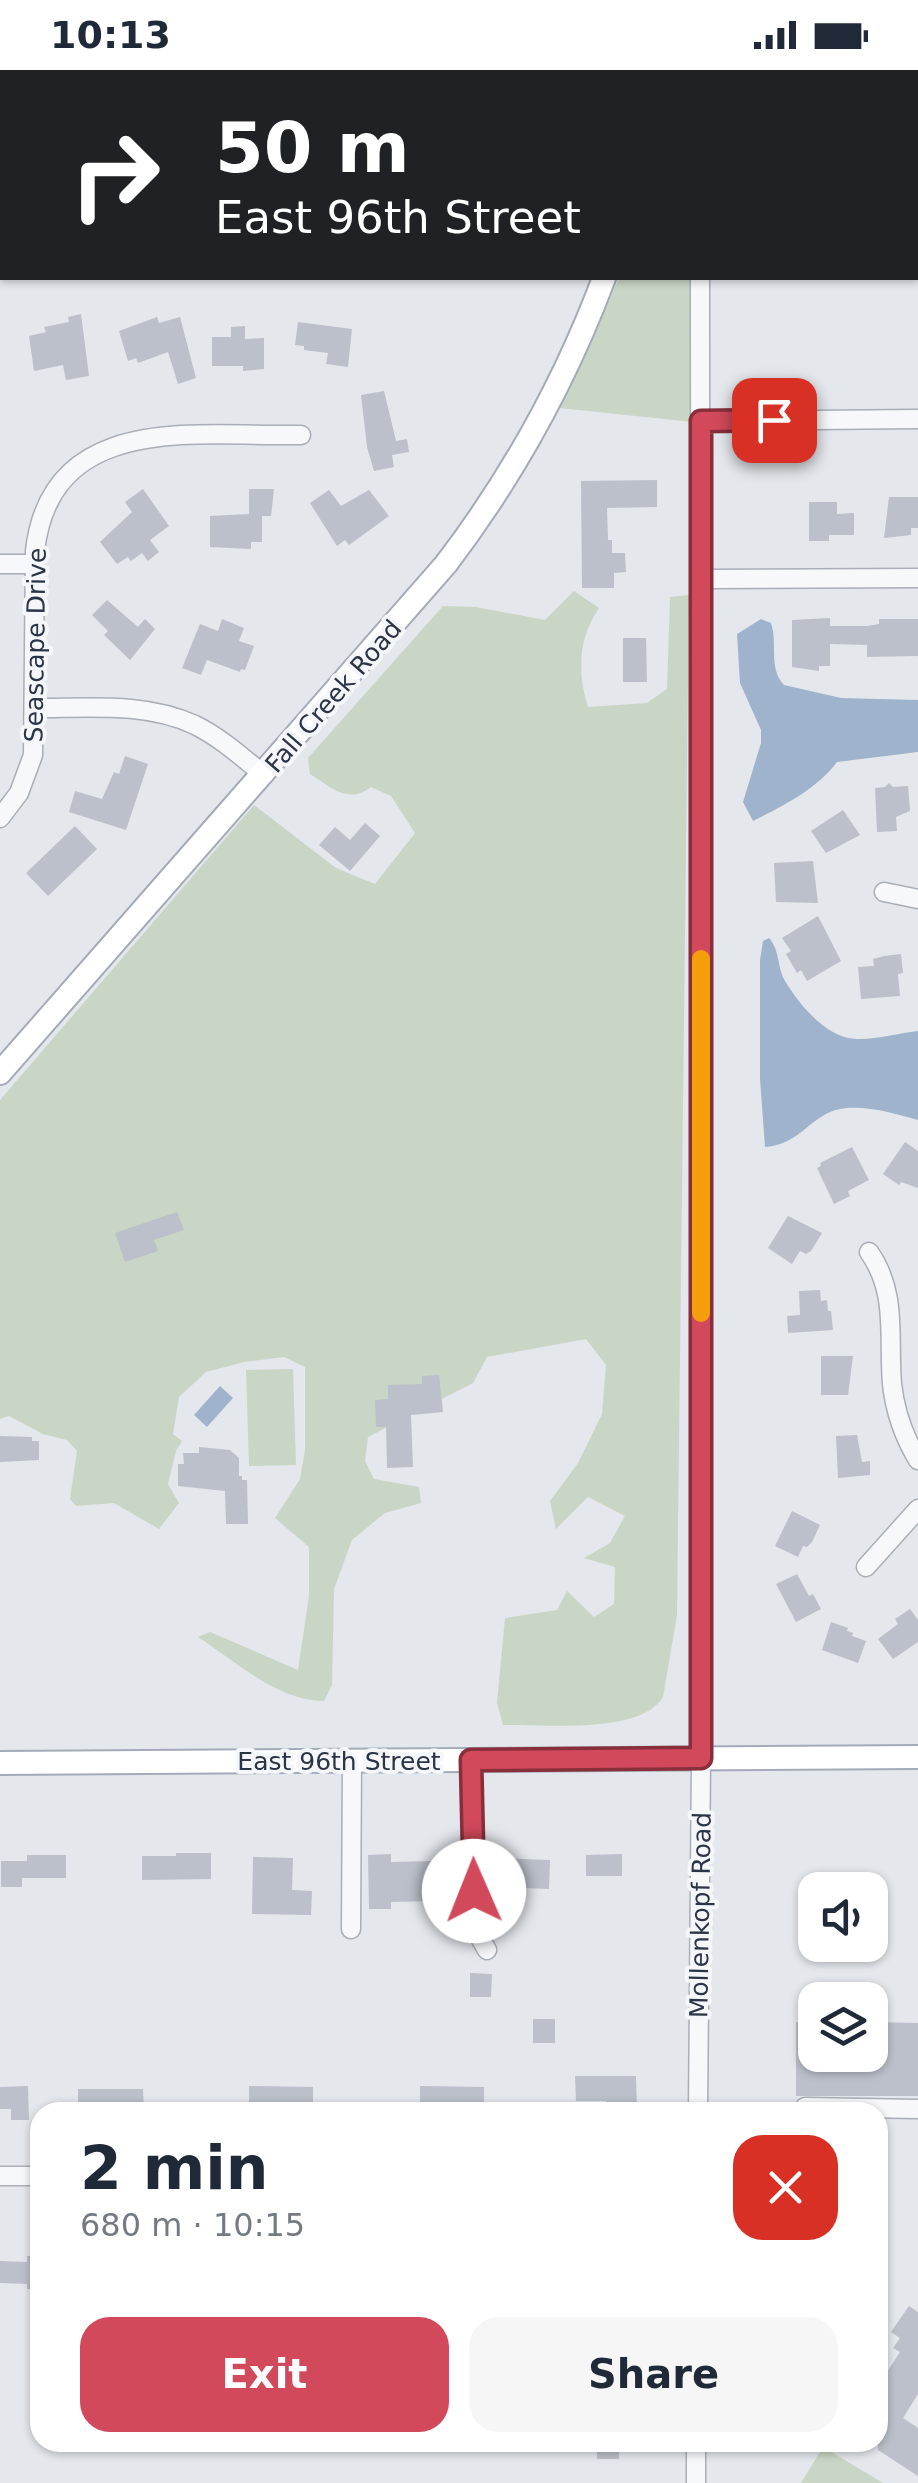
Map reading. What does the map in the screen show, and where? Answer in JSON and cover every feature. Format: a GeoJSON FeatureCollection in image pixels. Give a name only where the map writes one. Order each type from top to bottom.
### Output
{"type":"FeatureCollection","features":[{"type":"Feature","properties":{"kind":"main road","name":"Fall Creek Road"},"geometry":{"type":"LineString","coordinates":[[0,1073],[428,587],[494,498],[545,413],[578,348],[603,280]]}},
{"type":"Feature","properties":{"kind":"main road","name":"East 96th Street"},"geometry":{"type":"LineString","coordinates":[[0,1763],[918,1757]]}},
{"type":"Feature","properties":{"kind":"street","name":"Mollenkopf Road"},"geometry":{"type":"LineString","coordinates":[[698,2102],[700,280]]}},
{"type":"Feature","properties":{"kind":"street"},"geometry":{"type":"LineString","coordinates":[[701,421],[918,419]]}},
{"type":"Feature","properties":{"kind":"street","name":"Seascape Drive"},"geometry":{"type":"LineString","coordinates":[[0,818],[19,793],[29,771],[35,739],[35,564],[39,526],[52,496],[73,470],[108,448],[147,437],[301,435]]}},
{"type":"Feature","properties":{"kind":"street"},"geometry":{"type":"LineString","coordinates":[[0,564],[35,564]]}},
{"type":"Feature","properties":{"kind":"street"},"geometry":{"type":"LineString","coordinates":[[701,580],[918,578]]}},
{"type":"Feature","properties":{"kind":"street"},"geometry":{"type":"LineString","coordinates":[[35,708],[136,709],[160,713],[214,736],[264,775]]}},
{"type":"Feature","properties":{"kind":"street"},"geometry":{"type":"LineString","coordinates":[[884,892],[918,900]]}},
{"type":"Feature","properties":{"kind":"street"},"geometry":{"type":"LineString","coordinates":[[869,1252],[880,1270],[890,1305],[896,1405],[918,1460]]}},
{"type":"Feature","properties":{"kind":"street"},"geometry":{"type":"LineString","coordinates":[[866,1567],[918,1510]]}},
{"type":"Feature","properties":{"kind":"street"},"geometry":{"type":"LineString","coordinates":[[471,1760],[474,1905],[479,1936],[487,1950]]}},
{"type":"Feature","properties":{"kind":"street"},"geometry":{"type":"LineString","coordinates":[[351,1929],[352,1761]]}},
{"type":"Feature","properties":{"kind":"street"},"geometry":{"type":"LineString","coordinates":[[888,2109],[918,2110]]}},
{"type":"Feature","properties":{"kind":"street"},"geometry":{"type":"LineString","coordinates":[[0,2176],[30,2176]]}},
{"type":"Feature","properties":{"kind":"street"},"geometry":{"type":"LineString","coordinates":[[696,2452],[696,2483]]}},
{"type":"Feature","properties":{"kind":"green space"},"geometry":{"type":"Polygon","coordinates":[[[618,280],[692,280],[693,422],[559,408],[618,280]]]}},
{"type":"Feature","properties":{"kind":"green space"},"geometry":{"type":"Polygon","coordinates":[[[574,591],[599,608],[583,644],[582,681],[588,707],[647,703],[667,689],[670,597],[689,595],[677,1615],[663,1697],[651,1709],[634,1717],[566,1726],[503,1725],[497,1703],[505,1618],[557,1610],[567,1591],[594,1617],[614,1604],[615,1567],[584,1558],[610,1543],[625,1516],[588,1497],[556,1529],[550,1501],[578,1463],[602,1414],[606,1365],[586,1339],[487,1357],[473,1383],[368,1437],[365,1461],[374,1479],[419,1487],[421,1503],[385,1513],[352,1540],[334,1589],[332,1685],[324,1701],[307,1699],[258,1678],[198,1637],[210,1632],[298,1670],[309,1596],[309,1547],[275,1518],[300,1479],[305,1450],[305,1367],[284,1357],[244,1362],[206,1372],[179,1397],[173,1434],[182,1441],[168,1484],[179,1503],[159,1529],[114,1503],[76,1506],[70,1499],[77,1451],[67,1440],[43,1434],[9,1416],[0,1419],[0,1100],[254,805],[336,868],[375,884],[415,833],[391,796],[371,787],[355,794],[332,789],[310,774],[308,758],[443,606],[476,607],[545,620],[574,591]]]}},
{"type":"Feature","properties":{"kind":"green space"},"geometry":{"type":"Polygon","coordinates":[[[293,1369],[296,1465],[249,1466],[246,1370],[293,1369]]]}},
{"type":"Feature","properties":{"kind":"green space"},"geometry":{"type":"Polygon","coordinates":[[[820,2452],[831,2452],[883,2483],[801,2483],[820,2452]]]}},
{"type":"Feature","properties":{"kind":"water"},"geometry":{"type":"Polygon","coordinates":[[[761,619],[771,623],[776,671],[784,685],[841,698],[918,700],[918,752],[837,762],[810,789],[753,821],[743,802],[761,743],[761,730],[740,683],[737,634],[761,619]]]}},
{"type":"Feature","properties":{"kind":"water"},"geometry":{"type":"Polygon","coordinates":[[[769,938],[791,990],[814,1018],[834,1033],[864,1039],[918,1031],[918,1120],[872,1109],[847,1108],[826,1114],[791,1139],[765,1147],[760,1079],[760,960],[763,941],[769,938]]]}},
{"type":"Feature","properties":{"kind":"water"},"geometry":{"type":"Polygon","coordinates":[[[220,1386],[233,1398],[207,1427],[194,1415],[220,1386]]]}},
{"type":"Feature","properties":{"kind":"building"},"geometry":{"type":"Polygon","coordinates":[[[81,314],[89,376],[66,380],[63,365],[34,371],[29,336],[81,314]]]}},
{"type":"Feature","properties":{"kind":"building"},"geometry":{"type":"Polygon","coordinates":[[[157,317],[159,323],[180,317],[196,378],[178,384],[168,352],[138,363],[136,358],[128,361],[119,331],[157,317]]]}},
{"type":"Feature","properties":{"kind":"building"},"geometry":{"type":"Polygon","coordinates":[[[298,322],[352,329],[348,367],[326,364],[328,353],[295,345],[298,322]]]}},
{"type":"Feature","properties":{"kind":"building"},"geometry":{"type":"Polygon","coordinates":[[[245,326],[245,339],[264,338],[264,369],[243,371],[243,366],[212,366],[212,337],[231,337],[231,327],[245,326]]]}},
{"type":"Feature","properties":{"kind":"building"},"geometry":{"type":"Polygon","coordinates":[[[384,391],[396,441],[407,439],[409,452],[392,455],[394,467],[374,471],[361,395],[384,391]]]}},
{"type":"Feature","properties":{"kind":"building"},"geometry":{"type":"Polygon","coordinates":[[[657,480],[657,507],[607,508],[608,540],[612,540],[612,553],[625,553],[626,572],[614,573],[614,588],[582,588],[581,481],[657,480]]]}},
{"type":"Feature","properties":{"kind":"building"},"geometry":{"type":"Polygon","coordinates":[[[143,489],[169,526],[150,540],[159,552],[148,561],[142,553],[117,564],[100,542],[132,512],[125,502],[143,489]]]}},
{"type":"Feature","properties":{"kind":"building"},"geometry":{"type":"Polygon","coordinates":[[[249,489],[274,489],[271,516],[262,516],[262,542],[251,542],[251,549],[210,547],[210,516],[249,514],[249,489]]]}},
{"type":"Feature","properties":{"kind":"building"},"geometry":{"type":"Polygon","coordinates":[[[329,490],[341,506],[369,490],[389,516],[349,545],[345,540],[337,546],[310,503],[329,490]]]}},
{"type":"Feature","properties":{"kind":"building"},"geometry":{"type":"Polygon","coordinates":[[[889,497],[918,497],[918,528],[911,528],[911,535],[884,538],[889,497]]]}},
{"type":"Feature","properties":{"kind":"building"},"geometry":{"type":"Polygon","coordinates":[[[809,502],[837,502],[837,514],[854,513],[854,535],[829,535],[829,541],[809,541],[809,502]]]}},
{"type":"Feature","properties":{"kind":"building"},"geometry":{"type":"Polygon","coordinates":[[[107,600],[138,627],[145,619],[155,629],[130,660],[104,635],[108,631],[92,615],[107,600]]]}},
{"type":"Feature","properties":{"kind":"building"},"geometry":{"type":"Polygon","coordinates":[[[830,618],[830,626],[867,626],[879,624],[879,619],[918,619],[918,656],[867,657],[867,645],[830,644],[830,666],[819,666],[819,671],[792,667],[792,620],[830,618]]]}},
{"type":"Feature","properties":{"kind":"building"},"geometry":{"type":"Polygon","coordinates":[[[222,619],[244,628],[239,641],[254,646],[245,670],[240,672],[207,660],[201,675],[182,668],[200,624],[218,631],[222,619]]]}},
{"type":"Feature","properties":{"kind":"building"},"geometry":{"type":"Polygon","coordinates":[[[623,638],[646,638],[647,682],[623,682],[623,638]]]}},
{"type":"Feature","properties":{"kind":"building"},"geometry":{"type":"Polygon","coordinates":[[[125,756],[148,764],[126,830],[69,812],[75,791],[102,799],[114,772],[119,774],[125,756]]]}},
{"type":"Feature","properties":{"kind":"building"},"geometry":{"type":"Polygon","coordinates":[[[889,783],[893,787],[908,786],[910,811],[896,817],[897,831],[877,832],[875,788],[889,783]]]}},
{"type":"Feature","properties":{"kind":"building"},"geometry":{"type":"Polygon","coordinates":[[[843,810],[860,835],[826,853],[811,831],[843,810]]]}},
{"type":"Feature","properties":{"kind":"building"},"geometry":{"type":"Polygon","coordinates":[[[365,823],[380,836],[350,871],[319,845],[335,827],[350,840],[365,823]]]}},
{"type":"Feature","properties":{"kind":"building"},"geometry":{"type":"Polygon","coordinates":[[[75,826],[97,849],[48,896],[26,873],[75,826]]]}},
{"type":"Feature","properties":{"kind":"building"},"geometry":{"type":"Polygon","coordinates":[[[813,861],[818,903],[776,902],[774,863],[813,861]]]}},
{"type":"Feature","properties":{"kind":"building"},"geometry":{"type":"Polygon","coordinates":[[[818,916],[841,961],[807,981],[801,970],[797,973],[786,954],[791,951],[782,938],[818,916]]]}},
{"type":"Feature","properties":{"kind":"building"},"geometry":{"type":"Polygon","coordinates":[[[901,954],[900,996],[861,999],[858,967],[874,966],[873,959],[901,954]]]}},
{"type":"Feature","properties":{"kind":"building"},"geometry":{"type":"Polygon","coordinates":[[[905,1142],[918,1151],[918,1188],[901,1182],[899,1185],[883,1174],[905,1142]]]}},
{"type":"Feature","properties":{"kind":"building"},"geometry":{"type":"Polygon","coordinates":[[[852,1147],[869,1180],[834,1204],[817,1168],[852,1147]]]}},
{"type":"Feature","properties":{"kind":"building"},"geometry":{"type":"Polygon","coordinates":[[[177,1212],[184,1230],[154,1240],[158,1251],[125,1262],[115,1233],[177,1212]]]}},
{"type":"Feature","properties":{"kind":"building"},"geometry":{"type":"Polygon","coordinates":[[[788,1216],[822,1233],[811,1251],[800,1251],[792,1264],[768,1248],[788,1216]]]}},
{"type":"Feature","properties":{"kind":"building"},"geometry":{"type":"Polygon","coordinates":[[[820,1290],[821,1301],[827,1300],[831,1311],[833,1330],[788,1333],[787,1316],[800,1315],[799,1291],[820,1290]]]}},
{"type":"Feature","properties":{"kind":"building"},"geometry":{"type":"Polygon","coordinates":[[[821,1356],[853,1356],[848,1395],[821,1395],[821,1356]]]}},
{"type":"Feature","properties":{"kind":"building"},"geometry":{"type":"Polygon","coordinates":[[[439,1375],[443,1412],[411,1415],[413,1467],[387,1468],[386,1427],[376,1427],[375,1400],[388,1399],[388,1385],[422,1384],[422,1376],[439,1375]]]}},
{"type":"Feature","properties":{"kind":"building"},"geometry":{"type":"Polygon","coordinates":[[[857,1435],[862,1462],[870,1461],[870,1475],[838,1478],[836,1436],[857,1435]]]}},
{"type":"Feature","properties":{"kind":"building"},"geometry":{"type":"Polygon","coordinates":[[[0,1436],[32,1437],[32,1441],[39,1441],[39,1460],[0,1462],[0,1436]]]}},
{"type":"Feature","properties":{"kind":"building"},"geometry":{"type":"Polygon","coordinates":[[[199,1447],[230,1450],[239,1458],[239,1476],[247,1480],[248,1524],[226,1524],[225,1491],[178,1486],[178,1464],[184,1464],[183,1453],[199,1453],[199,1447]]]}},
{"type":"Feature","properties":{"kind":"building"},"geometry":{"type":"Polygon","coordinates":[[[792,1511],[820,1525],[812,1542],[803,1546],[798,1557],[775,1546],[792,1511]]]}},
{"type":"Feature","properties":{"kind":"building"},"geometry":{"type":"Polygon","coordinates":[[[797,1574],[821,1609],[796,1622],[776,1584],[797,1574]]]}},
{"type":"Feature","properties":{"kind":"building"},"geometry":{"type":"Polygon","coordinates":[[[910,1609],[918,1620],[918,1642],[893,1659],[878,1639],[910,1609]]]}},
{"type":"Feature","properties":{"kind":"building"},"geometry":{"type":"Polygon","coordinates":[[[831,1622],[866,1641],[858,1663],[822,1650],[831,1622]]]}},
{"type":"Feature","properties":{"kind":"building"},"geometry":{"type":"Polygon","coordinates":[[[211,1853],[211,1879],[142,1880],[142,1856],[211,1853]]]}},
{"type":"Feature","properties":{"kind":"building"},"geometry":{"type":"Polygon","coordinates":[[[391,1854],[391,1862],[432,1861],[433,1901],[391,1902],[391,1909],[369,1909],[368,1855],[391,1854]]]}},
{"type":"Feature","properties":{"kind":"building"},"geometry":{"type":"Polygon","coordinates":[[[622,1854],[622,1876],[586,1876],[586,1855],[622,1854]]]}},
{"type":"Feature","properties":{"kind":"building"},"geometry":{"type":"Polygon","coordinates":[[[27,1855],[66,1855],[66,1878],[22,1878],[22,1887],[1,1887],[1,1861],[27,1861],[27,1855]]]}},
{"type":"Feature","properties":{"kind":"building"},"geometry":{"type":"Polygon","coordinates":[[[253,1857],[293,1858],[292,1890],[312,1891],[311,1915],[252,1914],[253,1857]]]}},
{"type":"Feature","properties":{"kind":"building"},"geometry":{"type":"Polygon","coordinates":[[[493,1858],[550,1860],[549,1889],[492,1887],[493,1858]]]}},
{"type":"Feature","properties":{"kind":"building"},"geometry":{"type":"Polygon","coordinates":[[[470,1973],[492,1974],[491,1997],[470,1997],[470,1973]]]}},
{"type":"Feature","properties":{"kind":"building"},"geometry":{"type":"Polygon","coordinates":[[[533,2019],[555,2019],[555,2043],[533,2043],[533,2019]]]}},
{"type":"Feature","properties":{"kind":"building"},"geometry":{"type":"Polygon","coordinates":[[[796,2022],[798,2072],[888,2072],[888,2022],[918,2023],[918,2096],[796,2096],[796,2022]]]}},
{"type":"Feature","properties":{"kind":"building"},"geometry":{"type":"Polygon","coordinates":[[[575,2076],[636,2076],[637,2102],[576,2101],[575,2076]]]}},
{"type":"Feature","properties":{"kind":"building"},"geometry":{"type":"Polygon","coordinates":[[[28,2086],[29,2120],[11,2120],[11,2109],[0,2109],[0,2087],[28,2086]]]}},
{"type":"Feature","properties":{"kind":"building"},"geometry":{"type":"Polygon","coordinates":[[[249,2086],[313,2087],[313,2102],[249,2102],[249,2086]]]}},
{"type":"Feature","properties":{"kind":"building"},"geometry":{"type":"Polygon","coordinates":[[[420,2086],[484,2087],[484,2102],[420,2102],[420,2086]]]}},
{"type":"Feature","properties":{"kind":"building"},"geometry":{"type":"Polygon","coordinates":[[[78,2089],[143,2089],[144,2102],[78,2102],[78,2089]]]}},
{"type":"Feature","properties":{"kind":"building"},"geometry":{"type":"Polygon","coordinates":[[[30,2256],[30,2289],[27,2284],[0,2283],[0,2261],[27,2262],[30,2256]]]}},
{"type":"Feature","properties":{"kind":"building"},"geometry":{"type":"Polygon","coordinates":[[[909,2306],[918,2312],[918,2394],[903,2418],[918,2428],[918,2476],[881,2452],[888,2452],[888,2371],[900,2352],[893,2348],[900,2338],[891,2332],[909,2306]]]}},
{"type":"Feature","properties":{"kind":"building"},"geometry":{"type":"Polygon","coordinates":[[[597,2452],[619,2452],[619,2459],[597,2459],[597,2452]]]}},
{"type":"Feature","properties":{"kind":"slow traffic"},"geometry":{"type":"LineString","coordinates":[[701,959],[701,1313]]}},
{"type":"Feature","properties":{"kind":"route"},"geometry":{"type":"LineString","coordinates":[[474,1891],[471,1760],[701,1758],[701,421],[774,420]]}}]}
